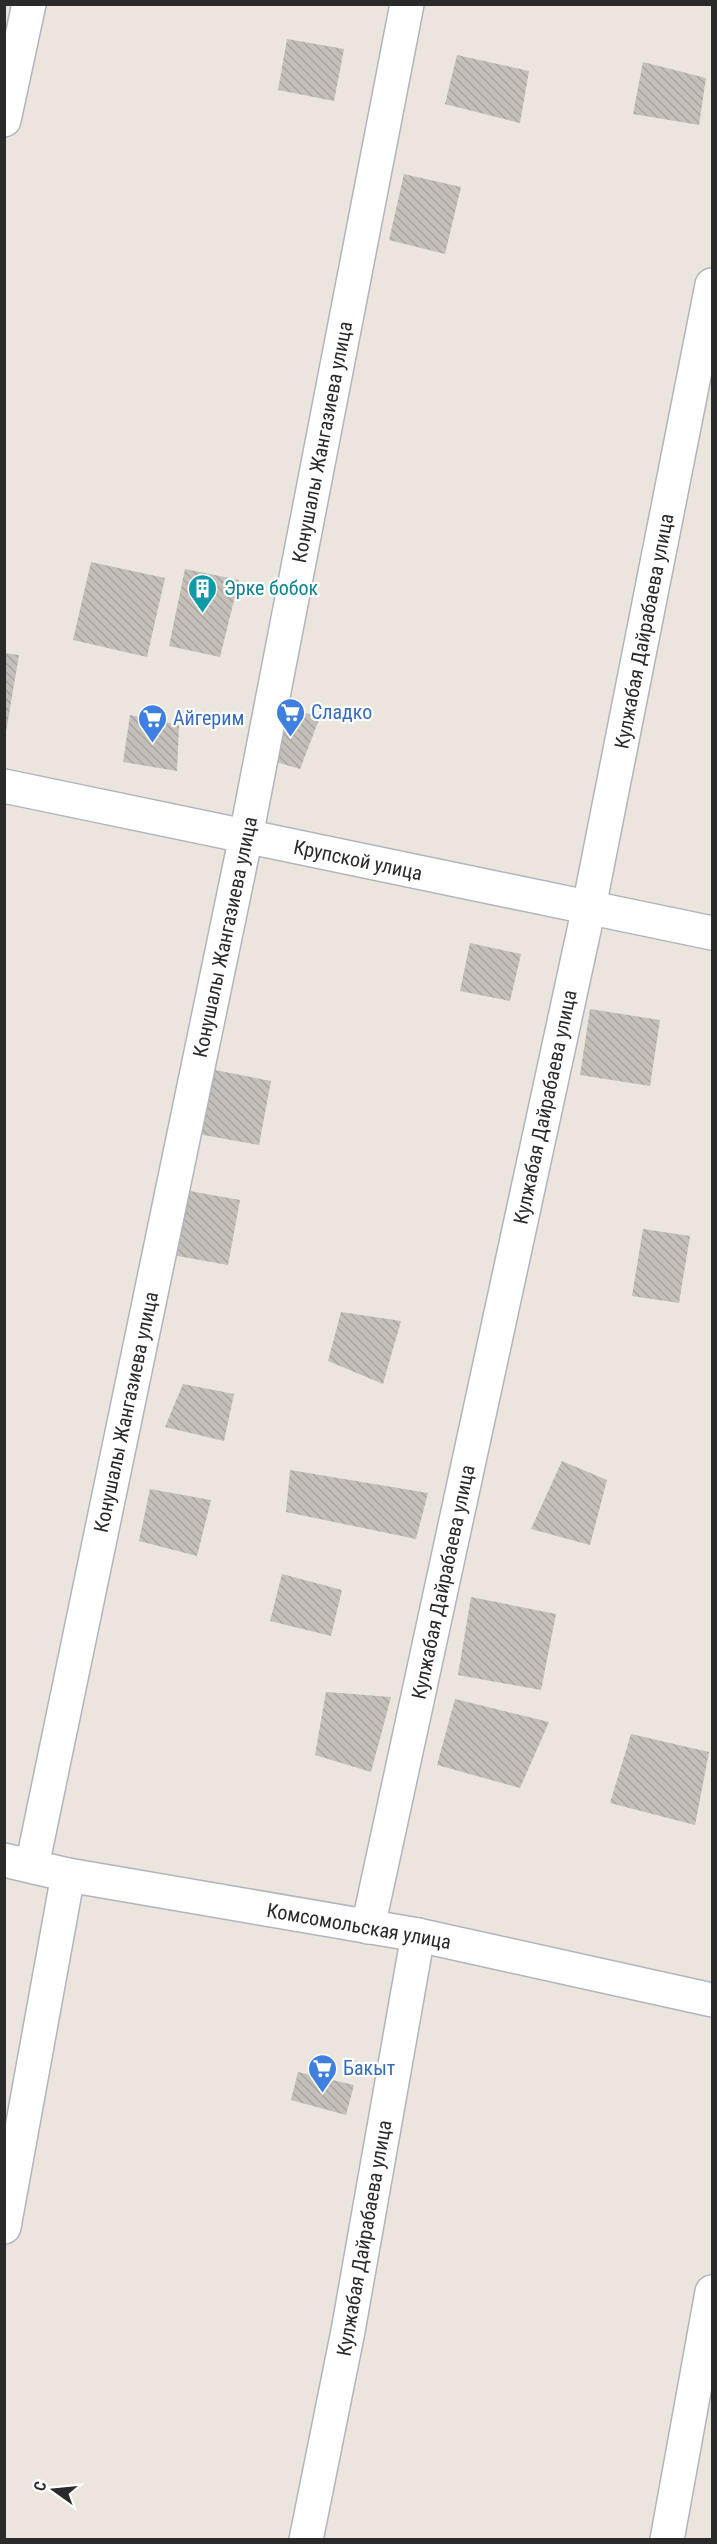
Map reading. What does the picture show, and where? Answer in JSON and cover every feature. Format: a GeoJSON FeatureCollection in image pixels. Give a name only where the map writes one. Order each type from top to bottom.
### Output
{"type":"FeatureCollection","features":[{"type":"Feature","properties":{"kind":"street"},"geometry":{"type":"LineString","coordinates":[[4,120],[29,4]]}},
{"type":"Feature","properties":{"kind":"street","name":"Конушалы Жангазиева улица"},"geometry":{"type":"LineString","coordinates":[[18,1863],[246,836],[407,4]]}},
{"type":"Feature","properties":{"kind":"street","name":"Кулжабая Дайрабаева улица"},"geometry":{"type":"LineString","coordinates":[[368,1927],[589,907],[712,285]]}},
{"type":"Feature","properties":{"kind":"street","name":"Крупской улица"},"geometry":{"type":"LineString","coordinates":[[4,786],[712,933]]}},
{"type":"Feature","properties":{"kind":"street","name":"Комсомольская улица"},"geometry":{"type":"LineString","coordinates":[[18,1863],[68,1875],[418,1935],[711,1990]]}},
{"type":"Feature","properties":{"kind":"street"},"geometry":{"type":"LineString","coordinates":[[4,2227],[68,1875]]}},
{"type":"Feature","properties":{"kind":"street","name":"Кулжабая Дайрабаева улица"},"geometry":{"type":"LineString","coordinates":[[306,2540],[348,2331],[418,1935]]}},
{"type":"Feature","properties":{"kind":"street"},"geometry":{"type":"LineString","coordinates":[[667,2540],[712,2292]]}},
{"type":"Feature","properties":{"kind":"building"},"geometry":{"type":"Polygon","coordinates":[[[287,39],[344,49],[334,101],[278,90],[287,39]]]}},
{"type":"Feature","properties":{"kind":"building"},"geometry":{"type":"Polygon","coordinates":[[[457,55],[529,71],[520,123],[445,104],[457,55]]]}},
{"type":"Feature","properties":{"kind":"building"},"geometry":{"type":"Polygon","coordinates":[[[643,62],[706,78],[699,125],[633,114],[643,62]]]}},
{"type":"Feature","properties":{"kind":"building"},"geometry":{"type":"Polygon","coordinates":[[[404,174],[461,187],[445,254],[389,240],[404,174]]]}},
{"type":"Feature","properties":{"kind":"building"},"geometry":{"type":"Polygon","coordinates":[[[91,562],[165,578],[147,657],[73,640],[91,562]]]}},
{"type":"Feature","properties":{"kind":"building","name":"Эрке бобок"},"geometry":{"type":"Polygon","coordinates":[[[185,569],[239,580],[220,657],[169,646],[185,569]]]}},
{"type":"Feature","properties":{"kind":"building"},"geometry":{"type":"Polygon","coordinates":[[[4,653],[19,655],[6,732],[4,732],[4,653]]]}},
{"type":"Feature","properties":{"kind":"building","name":"Сладко"},"geometry":{"type":"Polygon","coordinates":[[[279,706],[320,717],[300,769],[262,758],[279,706]]]}},
{"type":"Feature","properties":{"kind":"building","name":"Айгерим"},"geometry":{"type":"Polygon","coordinates":[[[130,715],[179,725],[177,771],[123,762],[130,715]]]}},
{"type":"Feature","properties":{"kind":"building"},"geometry":{"type":"Polygon","coordinates":[[[470,943],[521,954],[510,1001],[460,991],[470,943]]]}},
{"type":"Feature","properties":{"kind":"building"},"geometry":{"type":"Polygon","coordinates":[[[590,1009],[660,1020],[650,1086],[580,1075],[590,1009]]]}},
{"type":"Feature","properties":{"kind":"building"},"geometry":{"type":"Polygon","coordinates":[[[210,1069],[271,1081],[259,1145],[198,1134],[210,1069]]]}},
{"type":"Feature","properties":{"kind":"building"},"geometry":{"type":"Polygon","coordinates":[[[184,1190],[240,1200],[228,1265],[172,1255],[184,1190]]]}},
{"type":"Feature","properties":{"kind":"building"},"geometry":{"type":"Polygon","coordinates":[[[643,1229],[690,1236],[679,1303],[632,1296],[643,1229]]]}},
{"type":"Feature","properties":{"kind":"building"},"geometry":{"type":"Polygon","coordinates":[[[341,1312],[401,1321],[383,1384],[328,1361],[341,1312]]]}},
{"type":"Feature","properties":{"kind":"building"},"geometry":{"type":"Polygon","coordinates":[[[183,1384],[234,1394],[224,1441],[165,1427],[183,1384]]]}},
{"type":"Feature","properties":{"kind":"building"},"geometry":{"type":"Polygon","coordinates":[[[562,1461],[607,1480],[590,1545],[531,1529],[562,1461]]]}},
{"type":"Feature","properties":{"kind":"building"},"geometry":{"type":"Polygon","coordinates":[[[290,1470],[428,1493],[416,1539],[286,1512],[290,1470]]]}},
{"type":"Feature","properties":{"kind":"building"},"geometry":{"type":"Polygon","coordinates":[[[150,1489],[211,1500],[197,1556],[139,1541],[150,1489]]]}},
{"type":"Feature","properties":{"kind":"building"},"geometry":{"type":"Polygon","coordinates":[[[282,1574],[342,1590],[331,1636],[270,1621],[282,1574]]]}},
{"type":"Feature","properties":{"kind":"building"},"geometry":{"type":"Polygon","coordinates":[[[471,1597],[556,1614],[541,1690],[458,1675],[471,1597]]]}},
{"type":"Feature","properties":{"kind":"building"},"geometry":{"type":"Polygon","coordinates":[[[326,1692],[391,1697],[371,1772],[315,1755],[326,1692]]]}},
{"type":"Feature","properties":{"kind":"building"},"geometry":{"type":"Polygon","coordinates":[[[455,1699],[549,1722],[520,1788],[437,1765],[455,1699]]]}},
{"type":"Feature","properties":{"kind":"building"},"geometry":{"type":"Polygon","coordinates":[[[631,1734],[709,1752],[695,1825],[610,1803],[631,1734]]]}},
{"type":"Feature","properties":{"kind":"building","name":"Бакыт"},"geometry":{"type":"Polygon","coordinates":[[[298,2072],[354,2085],[346,2115],[291,2100],[298,2072]]]}},
{"type":"Feature","properties":{"kind":"place","name":"Эрке бобок"},"geometry":{"type":"Point","coordinates":[203,614]}},
{"type":"Feature","properties":{"kind":"place","name":"Сладко"},"geometry":{"type":"Point","coordinates":[290,738]}},
{"type":"Feature","properties":{"kind":"place","name":"Айгерим"},"geometry":{"type":"Point","coordinates":[152,744]}},
{"type":"Feature","properties":{"kind":"place","name":"Бакыт"},"geometry":{"type":"Point","coordinates":[322,2094]}}]}
